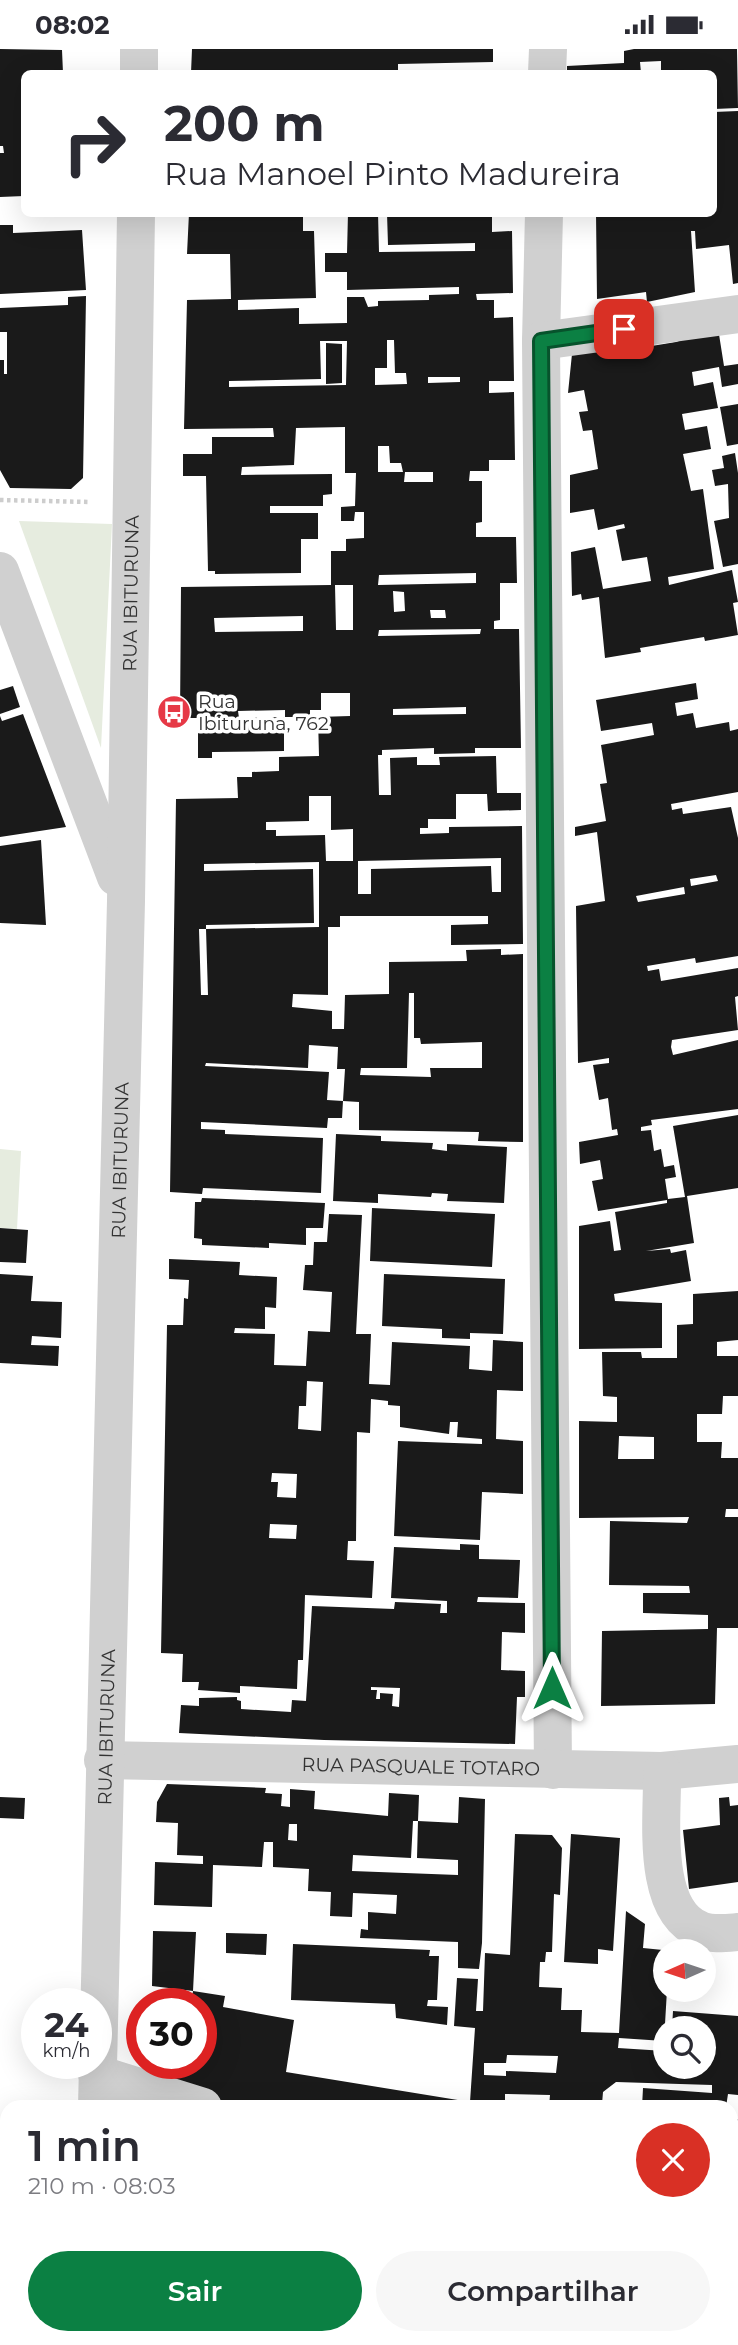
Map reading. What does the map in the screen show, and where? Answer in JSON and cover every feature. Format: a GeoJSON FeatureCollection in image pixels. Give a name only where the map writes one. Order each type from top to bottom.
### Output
{"type":"FeatureCollection","features":[{"type":"Feature","properties":{"kind":"street"},"geometry":{"type":"LineString","coordinates":[[139,49],[139,70]]}},
{"type":"Feature","properties":{"kind":"street"},"geometry":{"type":"LineString","coordinates":[[547,70],[548,49]]}},
{"type":"Feature","properties":{"kind":"street","name":"RUA IBITURUNA"},"geometry":{"type":"LineString","coordinates":[[97,2090],[126,901],[136,217]]}},
{"type":"Feature","properties":{"kind":"street"},"geometry":{"type":"LineString","coordinates":[[544,217],[541,341],[553,1770]]}},
{"type":"Feature","properties":{"kind":"street"},"geometry":{"type":"LineString","coordinates":[[541,341],[738,314]]}},
{"type":"Feature","properties":{"kind":"street"},"geometry":{"type":"LineString","coordinates":[[0,571],[126,901]]}},
{"type":"Feature","properties":{"kind":"street","name":"RUA PASQUALE TOTARO"},"geometry":{"type":"LineString","coordinates":[[103,1760],[662,1771],[738,1764]]}},
{"type":"Feature","properties":{"kind":"street"},"geometry":{"type":"LineString","coordinates":[[662,1771],[664,1873],[667,1891],[684,1921],[703,1932],[738,1932]]}},
{"type":"Feature","properties":{"kind":"street"},"geometry":{"type":"LineString","coordinates":[[97,2090],[159,2100]]}},
{"type":"Feature","properties":{"kind":"path"},"geometry":{"type":"LineString","coordinates":[[0,500],[131,503]]}},
{"type":"Feature","properties":{"kind":"shaded area"},"geometry":{"type":"Polygon","coordinates":[[[19,521],[112,524],[101,748],[19,521]]]}},
{"type":"Feature","properties":{"kind":"shaded area"},"geometry":{"type":"Polygon","coordinates":[[[0,1149],[21,1151],[17,1229],[0,1228],[0,1149]]]}},
{"type":"Feature","properties":{"kind":"building"},"geometry":{"type":"Polygon","coordinates":[[[0,49],[62,50],[63,70],[21,70],[21,196],[0,197],[0,153],[4,153],[3,146],[0,146],[0,49]]]}},
{"type":"Feature","properties":{"kind":"building"},"geometry":{"type":"Polygon","coordinates":[[[192,49],[493,49],[493,62],[398,64],[398,70],[191,70],[192,49]]]}},
{"type":"Feature","properties":{"kind":"building"},"geometry":{"type":"Polygon","coordinates":[[[737,49],[738,108],[717,109],[717,70],[661,70],[661,61],[640,62],[641,70],[567,70],[567,66],[624,63],[624,51],[737,49]]]}},
{"type":"Feature","properties":{"kind":"building"},"geometry":{"type":"Polygon","coordinates":[[[738,111],[738,283],[733,284],[729,245],[696,249],[695,231],[691,231],[695,292],[647,302],[646,292],[597,299],[596,217],[717,217],[717,112],[738,111]]]}},
{"type":"Feature","properties":{"kind":"building"},"geometry":{"type":"Polygon","coordinates":[[[189,217],[303,217],[303,231],[314,231],[316,298],[238,300],[238,310],[299,308],[299,324],[347,323],[347,297],[364,297],[368,307],[378,306],[378,301],[429,300],[429,295],[459,294],[459,287],[347,290],[347,272],[325,272],[325,253],[347,253],[348,217],[378,217],[379,252],[475,251],[475,243],[388,245],[387,217],[492,217],[492,232],[512,231],[513,293],[476,294],[477,300],[494,300],[494,318],[513,317],[514,381],[489,381],[489,393],[514,392],[515,460],[489,460],[489,471],[470,471],[469,481],[482,481],[482,522],[476,523],[476,537],[516,537],[517,583],[500,583],[500,620],[494,621],[494,629],[519,629],[521,748],[475,748],[475,753],[434,754],[434,748],[382,750],[382,755],[378,755],[379,795],[391,795],[390,758],[417,757],[417,765],[440,765],[439,757],[496,756],[497,793],[521,793],[521,810],[488,811],[487,794],[456,794],[456,819],[428,819],[428,828],[420,828],[420,834],[449,833],[449,827],[522,826],[523,944],[451,945],[451,925],[488,924],[488,916],[340,916],[340,927],[328,927],[328,995],[293,994],[292,1007],[332,1011],[332,1029],[344,1029],[345,995],[389,994],[389,962],[467,961],[466,950],[501,949],[501,955],[523,954],[523,1142],[478,1141],[479,1132],[359,1130],[359,1102],[343,1101],[342,1118],[328,1118],[327,1128],[201,1122],[201,1129],[225,1130],[225,1134],[323,1138],[321,1193],[203,1188],[202,1194],[170,1192],[176,799],[238,798],[237,777],[252,777],[252,772],[279,771],[279,757],[319,756],[318,717],[350,716],[350,693],[321,693],[321,710],[310,710],[310,717],[285,717],[285,710],[238,711],[239,718],[284,717],[284,751],[212,752],[212,758],[198,758],[198,718],[180,718],[181,587],[331,585],[331,551],[346,551],[346,539],[364,538],[364,512],[355,512],[354,521],[341,521],[341,507],[355,506],[356,473],[345,473],[345,427],[296,428],[294,465],[242,467],[241,475],[332,474],[332,494],[323,495],[323,506],[270,506],[270,513],[318,513],[318,539],[301,539],[301,573],[215,574],[215,571],[208,571],[206,476],[183,476],[183,454],[212,454],[212,437],[274,437],[273,428],[184,429],[187,300],[231,299],[230,254],[187,254],[189,217]],[[387,340],[387,368],[375,368],[375,385],[407,384],[406,373],[395,373],[394,340],[387,340]],[[320,341],[321,379],[229,381],[229,387],[346,385],[347,341],[320,341]],[[428,377],[428,383],[460,382],[460,377],[428,377]],[[378,446],[378,472],[403,472],[401,463],[390,463],[389,446],[378,446]],[[405,472],[404,482],[433,482],[433,472],[405,472]],[[476,573],[379,575],[378,585],[476,583],[476,573]],[[335,585],[336,630],[353,630],[353,585],[335,585]],[[393,591],[394,612],[405,611],[404,592],[393,591]],[[430,610],[431,618],[446,618],[445,610],[430,610]],[[303,616],[214,618],[215,632],[303,631],[303,616]],[[481,629],[379,630],[378,636],[480,634],[481,629]],[[466,707],[393,709],[393,715],[466,714],[466,707]],[[309,796],[309,821],[266,822],[266,830],[276,830],[276,836],[325,835],[326,861],[353,861],[353,829],[331,830],[331,796],[309,796]],[[501,858],[358,861],[358,894],[371,894],[371,869],[491,866],[492,892],[501,892],[501,858]],[[319,862],[204,864],[204,871],[313,869],[314,923],[206,925],[206,929],[319,927],[319,862]],[[199,929],[201,995],[208,995],[206,929],[199,929]],[[409,993],[407,1068],[361,1068],[360,1075],[431,1077],[430,1068],[482,1068],[482,1042],[421,1044],[420,1038],[414,1038],[414,993],[409,993]],[[309,1045],[308,1068],[206,1063],[205,1066],[329,1072],[327,1100],[343,1101],[345,1069],[337,1069],[338,1047],[309,1045]]]}},
{"type":"Feature","properties":{"kind":"building"},"geometry":{"type":"Polygon","coordinates":[[[0,225],[13,225],[13,233],[82,230],[86,290],[0,294],[0,225]]]}},
{"type":"Feature","properties":{"kind":"building"},"geometry":{"type":"Polygon","coordinates":[[[86,296],[83,478],[71,489],[10,488],[0,470],[0,360],[4,360],[4,374],[7,374],[7,332],[0,332],[0,308],[68,305],[68,297],[86,296]]]}},
{"type":"Feature","properties":{"kind":"building"},"geometry":{"type":"Polygon","coordinates":[[[718,328],[724,366],[738,364],[738,384],[722,387],[719,367],[692,372],[694,386],[713,382],[718,408],[682,414],[685,430],[707,426],[711,449],[683,454],[691,491],[703,489],[714,569],[668,577],[669,585],[732,570],[738,602],[733,603],[738,635],[705,641],[704,637],[640,648],[641,652],[605,658],[599,597],[582,600],[581,594],[572,596],[571,552],[595,547],[603,589],[651,581],[647,557],[622,561],[616,530],[625,528],[624,524],[598,530],[594,509],[570,513],[570,475],[598,469],[592,430],[583,431],[579,412],[588,411],[584,390],[568,393],[572,354],[609,347],[609,353],[676,342],[718,328]]]}},
{"type":"Feature","properties":{"kind":"building"},"geometry":{"type":"Polygon","coordinates":[[[326,343],[342,344],[342,383],[326,384],[326,343]]]}},
{"type":"Feature","properties":{"kind":"building"},"geometry":{"type":"Polygon","coordinates":[[[738,404],[738,444],[727,446],[720,407],[738,404]]]}},
{"type":"Feature","properties":{"kind":"building"},"geometry":{"type":"Polygon","coordinates":[[[735,453],[738,473],[738,564],[723,567],[714,521],[729,518],[728,484],[715,486],[712,470],[724,468],[722,456],[735,453]]]}},
{"type":"Feature","properties":{"kind":"building"},"geometry":{"type":"Polygon","coordinates":[[[696,683],[698,699],[675,703],[677,716],[693,713],[696,728],[729,722],[730,731],[738,729],[738,792],[671,804],[672,810],[682,808],[683,814],[731,807],[738,838],[738,956],[696,963],[695,958],[647,966],[648,971],[659,969],[661,981],[738,968],[738,996],[735,997],[738,1030],[672,1040],[671,1047],[673,1055],[738,1040],[738,1109],[651,1120],[652,1125],[641,1127],[641,1131],[651,1130],[654,1151],[661,1149],[664,1167],[674,1165],[676,1177],[665,1179],[668,1199],[685,1197],[673,1126],[738,1115],[738,1188],[687,1196],[694,1243],[646,1251],[670,1249],[671,1253],[686,1250],[691,1281],[614,1294],[615,1301],[662,1303],[662,1348],[579,1349],[579,1226],[610,1221],[614,1251],[621,1250],[615,1212],[667,1203],[667,1200],[598,1211],[592,1181],[603,1179],[600,1160],[580,1164],[579,1142],[618,1135],[617,1129],[612,1130],[608,1098],[599,1100],[593,1065],[609,1063],[609,1058],[578,1063],[576,906],[605,901],[597,832],[575,836],[575,827],[606,821],[600,784],[607,783],[601,745],[654,735],[652,723],[601,731],[596,700],[696,683]],[[716,875],[690,879],[691,886],[718,881],[716,875]],[[684,887],[636,896],[638,902],[685,894],[684,887]]]}},
{"type":"Feature","properties":{"kind":"building"},"geometry":{"type":"Polygon","coordinates":[[[13,686],[20,707],[0,714],[0,690],[13,686]]]}},
{"type":"Feature","properties":{"kind":"building"},"geometry":{"type":"Polygon","coordinates":[[[23,714],[66,827],[0,837],[0,716],[2,721],[23,714]]]}},
{"type":"Feature","properties":{"kind":"building"},"geometry":{"type":"Polygon","coordinates":[[[41,840],[46,925],[0,923],[0,846],[41,840]]]}},
{"type":"Feature","properties":{"kind":"building"},"geometry":{"type":"Polygon","coordinates":[[[336,1134],[381,1136],[381,1141],[433,1143],[432,1149],[447,1151],[447,1144],[507,1147],[504,1203],[447,1201],[448,1194],[432,1193],[431,1197],[378,1194],[378,1203],[333,1201],[336,1134]]]}},
{"type":"Feature","properties":{"kind":"building"},"geometry":{"type":"Polygon","coordinates":[[[202,1198],[325,1203],[323,1228],[306,1228],[306,1245],[269,1243],[269,1248],[202,1245],[202,1239],[194,1238],[195,1202],[201,1202],[202,1198]]]}},
{"type":"Feature","properties":{"kind":"building"},"geometry":{"type":"Polygon","coordinates":[[[372,1208],[495,1214],[492,1267],[370,1261],[372,1208]]]}},
{"type":"Feature","properties":{"kind":"building"},"geometry":{"type":"Polygon","coordinates":[[[329,1214],[362,1215],[356,1334],[371,1334],[369,1384],[390,1385],[392,1342],[470,1346],[469,1369],[492,1371],[493,1340],[523,1342],[523,1391],[497,1390],[496,1439],[523,1441],[523,1494],[482,1492],[480,1540],[394,1536],[398,1441],[482,1444],[482,1439],[457,1437],[458,1422],[450,1422],[449,1434],[400,1427],[400,1406],[371,1399],[370,1433],[357,1432],[356,1541],[348,1541],[347,1560],[374,1561],[372,1598],[305,1595],[303,1660],[298,1660],[297,1689],[240,1686],[240,1693],[198,1690],[199,1682],[182,1682],[183,1654],[161,1653],[167,1325],[183,1325],[184,1298],[188,1299],[189,1280],[169,1279],[169,1259],[240,1262],[239,1275],[277,1277],[276,1308],[265,1307],[265,1329],[235,1328],[234,1333],[275,1334],[274,1365],[306,1366],[308,1331],[330,1332],[332,1292],[303,1290],[305,1265],[313,1265],[314,1242],[327,1242],[329,1214]],[[307,1381],[306,1406],[299,1406],[298,1429],[321,1431],[323,1382],[307,1381]],[[272,1473],[271,1482],[278,1482],[277,1497],[296,1498],[297,1474],[272,1473]],[[270,1524],[269,1538],[296,1539],[297,1525],[270,1524]]]}},
{"type":"Feature","properties":{"kind":"building"},"geometry":{"type":"Polygon","coordinates":[[[0,1228],[28,1230],[26,1263],[0,1262],[0,1228]]]}},
{"type":"Feature","properties":{"kind":"building"},"geometry":{"type":"Polygon","coordinates":[[[0,1274],[33,1276],[31,1301],[62,1302],[61,1338],[32,1336],[31,1345],[59,1346],[58,1366],[0,1363],[0,1274]]]}},
{"type":"Feature","properties":{"kind":"building"},"geometry":{"type":"Polygon","coordinates":[[[384,1274],[505,1279],[503,1334],[470,1333],[470,1339],[442,1338],[442,1329],[382,1326],[384,1274]]]}},
{"type":"Feature","properties":{"kind":"building"},"geometry":{"type":"Polygon","coordinates":[[[738,1291],[738,1340],[717,1342],[717,1356],[738,1356],[738,1396],[723,1396],[722,1414],[697,1414],[697,1442],[722,1442],[721,1458],[738,1458],[738,1509],[726,1509],[725,1517],[738,1517],[738,1628],[717,1628],[715,1704],[601,1706],[602,1631],[708,1629],[708,1615],[643,1613],[643,1593],[690,1593],[689,1586],[609,1585],[610,1521],[687,1523],[689,1517],[579,1518],[579,1421],[617,1422],[617,1397],[603,1396],[602,1352],[641,1352],[642,1358],[677,1358],[677,1325],[693,1324],[693,1294],[738,1291]],[[619,1436],[618,1459],[654,1459],[654,1437],[619,1436]]]}},
{"type":"Feature","properties":{"kind":"building"},"geometry":{"type":"Polygon","coordinates":[[[460,1544],[479,1545],[479,1559],[520,1560],[518,1598],[478,1597],[477,1602],[525,1603],[525,1633],[502,1632],[501,1670],[525,1671],[525,1697],[517,1697],[515,1744],[324,1740],[179,1733],[181,1705],[199,1706],[199,1698],[237,1697],[237,1700],[241,1701],[241,1709],[291,1712],[292,1700],[306,1701],[312,1606],[394,1609],[395,1602],[441,1604],[440,1613],[447,1613],[447,1601],[391,1598],[394,1547],[460,1550],[460,1544]],[[371,1687],[371,1690],[377,1690],[376,1699],[380,1699],[380,1693],[393,1694],[392,1706],[399,1707],[400,1688],[371,1687]]]}},
{"type":"Feature","properties":{"kind":"building"},"geometry":{"type":"Polygon","coordinates":[[[167,1784],[266,1788],[265,1793],[282,1794],[281,1806],[290,1807],[290,1789],[315,1791],[314,1809],[388,1816],[389,1793],[419,1795],[418,1821],[458,1823],[459,1797],[485,1799],[479,1969],[458,1968],[458,1942],[360,1938],[361,1929],[368,1930],[368,1912],[396,1914],[397,1895],[353,1893],[352,1917],[330,1916],[331,1892],[308,1891],[309,1869],[273,1867],[273,1842],[264,1842],[262,1867],[213,1865],[212,1907],[154,1905],[155,1862],[203,1864],[203,1856],[177,1855],[178,1823],[156,1822],[157,1802],[167,1784]],[[413,1821],[411,1858],[353,1855],[352,1871],[458,1875],[458,1860],[417,1858],[418,1821],[413,1821]],[[289,1824],[288,1840],[297,1841],[297,1824],[289,1824]]]}},
{"type":"Feature","properties":{"kind":"building"},"geometry":{"type":"Polygon","coordinates":[[[0,1797],[25,1798],[24,1819],[0,1818],[0,1797]]]}},
{"type":"Feature","properties":{"kind":"building"},"geometry":{"type":"Polygon","coordinates":[[[729,1797],[730,1806],[738,1805],[738,1882],[689,1889],[683,1830],[720,1825],[719,1798],[729,1797]]]}},
{"type":"Feature","properties":{"kind":"building"},"geometry":{"type":"Polygon","coordinates":[[[515,1834],[552,1835],[562,1848],[560,1895],[554,1894],[552,1952],[546,1952],[545,1962],[540,1962],[539,1987],[562,1988],[561,2010],[582,2010],[581,2032],[619,2033],[626,1911],[645,1924],[643,1948],[653,1949],[653,2002],[666,2002],[665,2016],[653,2016],[653,2040],[619,2038],[618,2048],[653,2050],[653,2079],[716,2079],[716,2016],[673,2016],[673,2011],[738,2016],[738,2095],[728,2094],[727,2100],[642,2100],[643,2088],[712,2093],[712,2085],[616,2082],[603,2092],[602,2100],[550,2100],[550,2095],[505,2094],[505,2100],[470,2100],[475,2028],[454,2026],[457,1978],[478,1979],[476,2011],[483,2011],[485,1953],[510,1955],[515,1834]],[[507,2055],[506,2063],[484,2063],[484,2075],[506,2076],[506,2071],[556,2073],[558,2056],[507,2055]]]}},
{"type":"Feature","properties":{"kind":"building"},"geometry":{"type":"Polygon","coordinates":[[[571,1834],[620,1838],[613,1951],[598,1949],[598,1964],[564,1962],[571,1834]]]}},
{"type":"Feature","properties":{"kind":"building"},"geometry":{"type":"Polygon","coordinates":[[[153,1931],[196,1932],[193,1988],[152,1986],[153,1931]]]}},
{"type":"Feature","properties":{"kind":"building"},"geometry":{"type":"Polygon","coordinates":[[[226,1933],[267,1934],[266,1955],[226,1953],[226,1933]]]}},
{"type":"Feature","properties":{"kind":"building"},"geometry":{"type":"Polygon","coordinates":[[[293,1944],[430,1950],[429,1956],[439,1956],[437,2000],[428,2000],[427,2006],[448,2007],[447,2025],[396,2018],[395,2004],[291,2000],[293,1944]]]}},
{"type":"Feature","properties":{"kind":"building"},"geometry":{"type":"Polygon","coordinates":[[[217,1995],[225,1996],[223,2007],[294,2020],[286,2072],[458,2100],[211,2100],[150,2080],[217,2079],[217,1995]]]}},
{"type":"Feature","properties":{"kind":"place","name":"Rua Ibituruna, 762"},"geometry":{"type":"Point","coordinates":[174,712]}},
{"type":"Feature","properties":{"kind":"route"},"geometry":{"type":"LineString","coordinates":[[552,1688],[541,341],[624,329]]}}]}
